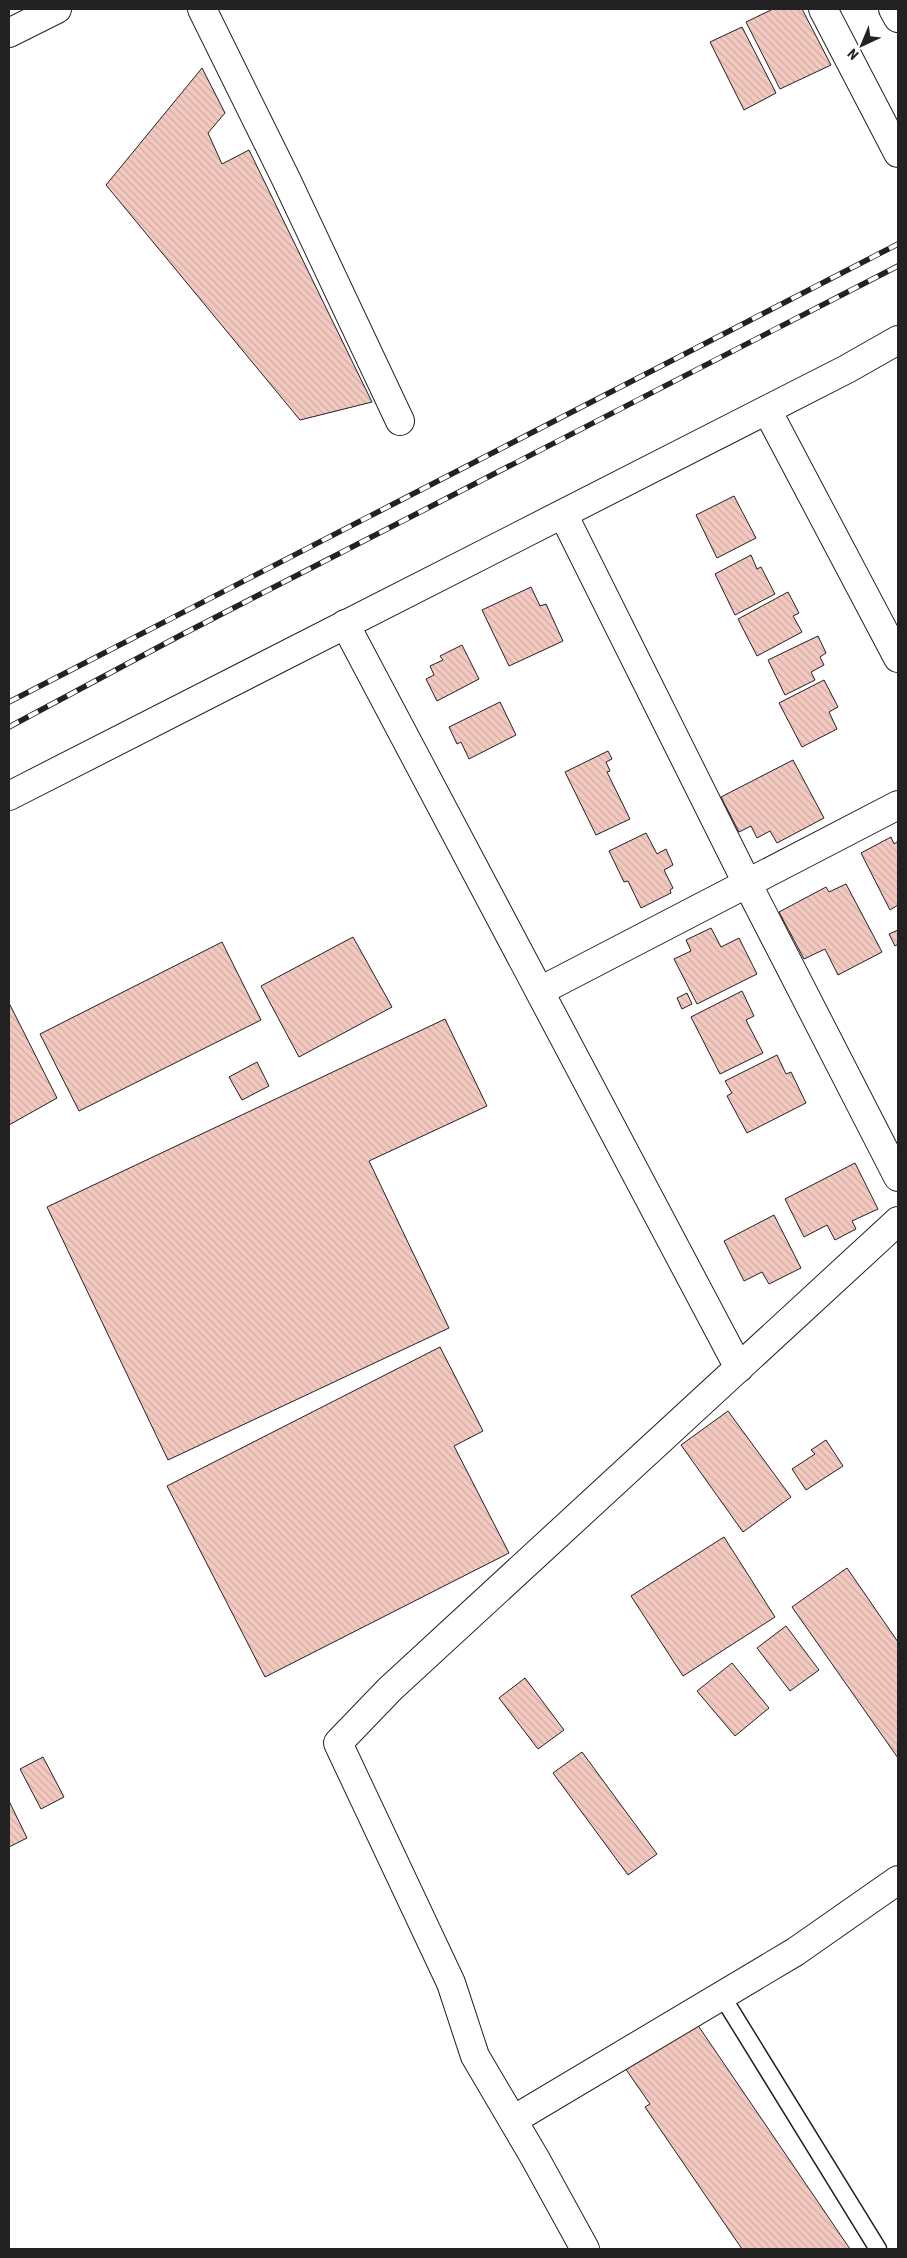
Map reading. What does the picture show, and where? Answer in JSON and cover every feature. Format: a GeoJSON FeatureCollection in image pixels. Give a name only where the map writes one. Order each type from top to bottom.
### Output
{"type":"FeatureCollection","features":[{"type":"Feature","properties":{"kind":"street"},"geometry":{"type":"LineString","coordinates":[[9,33],[57,9]]}},
{"type":"Feature","properties":{"kind":"street"},"geometry":{"type":"LineString","coordinates":[[202,9],[286,179],[400,421]]}},
{"type":"Feature","properties":{"kind":"street"},"geometry":{"type":"LineString","coordinates":[[823,9],[898,154]]}},
{"type":"Feature","properties":{"kind":"street"},"geometry":{"type":"LineString","coordinates":[[893,9],[898,18]]}},
{"type":"Feature","properties":{"kind":"street"},"geometry":{"type":"LineString","coordinates":[[9,796],[767,410],[898,340]]}},
{"type":"Feature","properties":{"kind":"street"},"geometry":{"type":"LineString","coordinates":[[767,410],[898,658]]}},
{"type":"Feature","properties":{"kind":"street"},"geometry":{"type":"LineString","coordinates":[[563,514],[747,883],[898,1177]]}},
{"type":"Feature","properties":{"kind":"street"},"geometry":{"type":"LineString","coordinates":[[345,624],[739,1368]]}},
{"type":"Feature","properties":{"kind":"street"},"geometry":{"type":"LineString","coordinates":[[540,991],[898,806]]}},
{"type":"Feature","properties":{"kind":"street"},"geometry":{"type":"LineString","coordinates":[[584,2249],[513,2120],[475,2056],[451,1983],[338,1743],[390,1689],[898,1221]]}},
{"type":"Feature","properties":{"kind":"street"},"geometry":{"type":"LineString","coordinates":[[513,2120],[795,1952],[898,1880]]}},
{"type":"Feature","properties":{"kind":"lane"},"geometry":{"type":"LineString","coordinates":[[722,1996],[878,2249]]}},
{"type":"Feature","properties":{"kind":"building"},"geometry":{"type":"Polygon","coordinates":[[[773,9],[802,9],[831,65],[780,89],[746,22],[773,9]]]}},
{"type":"Feature","properties":{"kind":"building"},"geometry":{"type":"Polygon","coordinates":[[[742,27],[776,93],[744,110],[710,42],[742,27]]]}},
{"type":"Feature","properties":{"kind":"building"},"geometry":{"type":"Polygon","coordinates":[[[202,68],[225,113],[208,133],[222,164],[249,150],[372,402],[300,420],[106,185],[202,68]]]}},
{"type":"Feature","properties":{"kind":"building"},"geometry":{"type":"Polygon","coordinates":[[[734,496],[756,538],[717,558],[696,515],[734,496]]]}},
{"type":"Feature","properties":{"kind":"building"},"geometry":{"type":"Polygon","coordinates":[[[751,555],[757,569],[761,567],[775,594],[735,615],[715,574],[751,555]]]}},
{"type":"Feature","properties":{"kind":"building"},"geometry":{"type":"Polygon","coordinates":[[[531,587],[540,606],[546,604],[563,641],[509,666],[482,610],[531,587]]]}},
{"type":"Feature","properties":{"kind":"building"},"geometry":{"type":"Polygon","coordinates":[[[788,592],[799,613],[793,616],[802,632],[757,656],[738,619],[788,592]]]}},
{"type":"Feature","properties":{"kind":"building"},"geometry":{"type":"Polygon","coordinates":[[[818,636],[826,653],[820,657],[824,665],[811,672],[815,680],[785,695],[768,660],[818,636]]]}},
{"type":"Feature","properties":{"kind":"building"},"geometry":{"type":"Polygon","coordinates":[[[462,645],[479,679],[437,701],[426,679],[434,675],[430,666],[443,660],[440,656],[462,645]]]}},
{"type":"Feature","properties":{"kind":"building"},"geometry":{"type":"Polygon","coordinates":[[[824,680],[838,707],[829,712],[837,729],[802,747],[779,703],[824,680]]]}},
{"type":"Feature","properties":{"kind":"building"},"geometry":{"type":"Polygon","coordinates":[[[500,702],[516,735],[469,759],[461,742],[457,744],[449,727],[500,702]]]}},
{"type":"Feature","properties":{"kind":"building"},"geometry":{"type":"Polygon","coordinates":[[[608,751],[612,759],[606,762],[610,771],[607,772],[630,819],[596,835],[565,772],[608,751]]]}},
{"type":"Feature","properties":{"kind":"building"},"geometry":{"type":"Polygon","coordinates":[[[793,760],[824,818],[777,843],[770,831],[757,838],[751,826],[739,832],[721,797],[793,760]]]}},
{"type":"Feature","properties":{"kind":"building"},"geometry":{"type":"Polygon","coordinates":[[[646,833],[657,854],[666,849],[673,865],[664,870],[673,888],[670,890],[671,893],[641,908],[628,881],[624,882],[609,851],[646,833]]]}},
{"type":"Feature","properties":{"kind":"building"},"geometry":{"type":"Polygon","coordinates":[[[891,837],[894,844],[898,841],[898,905],[890,910],[861,853],[891,837]]]}},
{"type":"Feature","properties":{"kind":"building"},"geometry":{"type":"Polygon","coordinates":[[[846,884],[882,952],[838,975],[825,949],[804,959],[779,912],[826,887],[829,892],[846,884]]]}},
{"type":"Feature","properties":{"kind":"building"},"geometry":{"type":"Polygon","coordinates":[[[711,928],[721,947],[739,938],[757,974],[697,1004],[674,959],[691,951],[686,940],[711,928]]]}},
{"type":"Feature","properties":{"kind":"building"},"geometry":{"type":"Polygon","coordinates":[[[898,930],[898,944],[895,946],[889,934],[898,930]]]}},
{"type":"Feature","properties":{"kind":"building"},"geometry":{"type":"Polygon","coordinates":[[[353,937],[392,1007],[299,1057],[261,986],[353,937]]]}},
{"type":"Feature","properties":{"kind":"building"},"geometry":{"type":"Polygon","coordinates":[[[222,942],[261,1020],[79,1111],[40,1034],[222,942]]]}},
{"type":"Feature","properties":{"kind":"building"},"geometry":{"type":"Polygon","coordinates":[[[742,991],[754,1016],[746,1020],[763,1053],[720,1074],[691,1017],[742,991]]]}},
{"type":"Feature","properties":{"kind":"building"},"geometry":{"type":"Polygon","coordinates":[[[687,993],[692,1004],[682,1009],[677,998],[687,993]]]}},
{"type":"Feature","properties":{"kind":"building"},"geometry":{"type":"Polygon","coordinates":[[[9,1003],[57,1098],[9,1125],[9,1003]]]}},
{"type":"Feature","properties":{"kind":"building"},"geometry":{"type":"Polygon","coordinates":[[[445,1019],[487,1106],[369,1161],[449,1328],[168,1460],[47,1207],[445,1019]]]}},
{"type":"Feature","properties":{"kind":"building"},"geometry":{"type":"Polygon","coordinates":[[[777,1055],[786,1074],[791,1072],[806,1103],[747,1133],[727,1096],[732,1093],[725,1081],[777,1055]]]}},
{"type":"Feature","properties":{"kind":"building"},"geometry":{"type":"Polygon","coordinates":[[[257,1062],[269,1086],[242,1100],[229,1077],[257,1062]]]}},
{"type":"Feature","properties":{"kind":"building"},"geometry":{"type":"Polygon","coordinates":[[[855,1163],[878,1209],[852,1221],[856,1229],[835,1240],[827,1225],[804,1237],[785,1199],[855,1163]]]}},
{"type":"Feature","properties":{"kind":"building"},"geometry":{"type":"Polygon","coordinates":[[[774,1215],[801,1268],[769,1284],[762,1272],[744,1281],[724,1241],[774,1215]]]}},
{"type":"Feature","properties":{"kind":"building"},"geometry":{"type":"Polygon","coordinates":[[[440,1347],[483,1431],[454,1446],[509,1553],[265,1677],[167,1486],[440,1347]]]}},
{"type":"Feature","properties":{"kind":"building"},"geometry":{"type":"Polygon","coordinates":[[[728,1411],[791,1497],[743,1532],[681,1445],[728,1411]]]}},
{"type":"Feature","properties":{"kind":"building"},"geometry":{"type":"Polygon","coordinates":[[[826,1440],[843,1466],[806,1490],[792,1469],[815,1454],[811,1450],[826,1440]]]}},
{"type":"Feature","properties":{"kind":"building"},"geometry":{"type":"Polygon","coordinates":[[[724,1537],[775,1617],[683,1676],[631,1596],[724,1537]]]}},
{"type":"Feature","properties":{"kind":"building"},"geometry":{"type":"Polygon","coordinates":[[[847,1568],[898,1642],[898,1758],[792,1607],[847,1568]]]}},
{"type":"Feature","properties":{"kind":"building"},"geometry":{"type":"Polygon","coordinates":[[[786,1626],[819,1670],[790,1691],[757,1648],[786,1626]]]}},
{"type":"Feature","properties":{"kind":"building"},"geometry":{"type":"Polygon","coordinates":[[[732,1663],[769,1708],[735,1736],[697,1691],[732,1663]]]}},
{"type":"Feature","properties":{"kind":"building"},"geometry":{"type":"Polygon","coordinates":[[[525,1678],[564,1730],[538,1749],[499,1698],[525,1678]]]}},
{"type":"Feature","properties":{"kind":"building"},"geometry":{"type":"Polygon","coordinates":[[[582,1752],[657,1854],[628,1875],[553,1773],[582,1752]]]}},
{"type":"Feature","properties":{"kind":"building"},"geometry":{"type":"Polygon","coordinates":[[[43,1757],[64,1797],[41,1809],[20,1769],[43,1757]]]}},
{"type":"Feature","properties":{"kind":"building"},"geometry":{"type":"Polygon","coordinates":[[[9,1801],[27,1838],[9,1847],[9,1801]]]}},
{"type":"Feature","properties":{"kind":"building"},"geometry":{"type":"Polygon","coordinates":[[[695,2021],[850,2249],[742,2249],[645,2107],[650,2104],[625,2068],[695,2021]]]}},
{"type":"Feature","properties":{"kind":"railway"},"geometry":{"type":"LineString","coordinates":[[9,702],[898,244]]}},
{"type":"Feature","properties":{"kind":"railway"},"geometry":{"type":"LineString","coordinates":[[9,727],[183,634],[898,266]]}}]}
